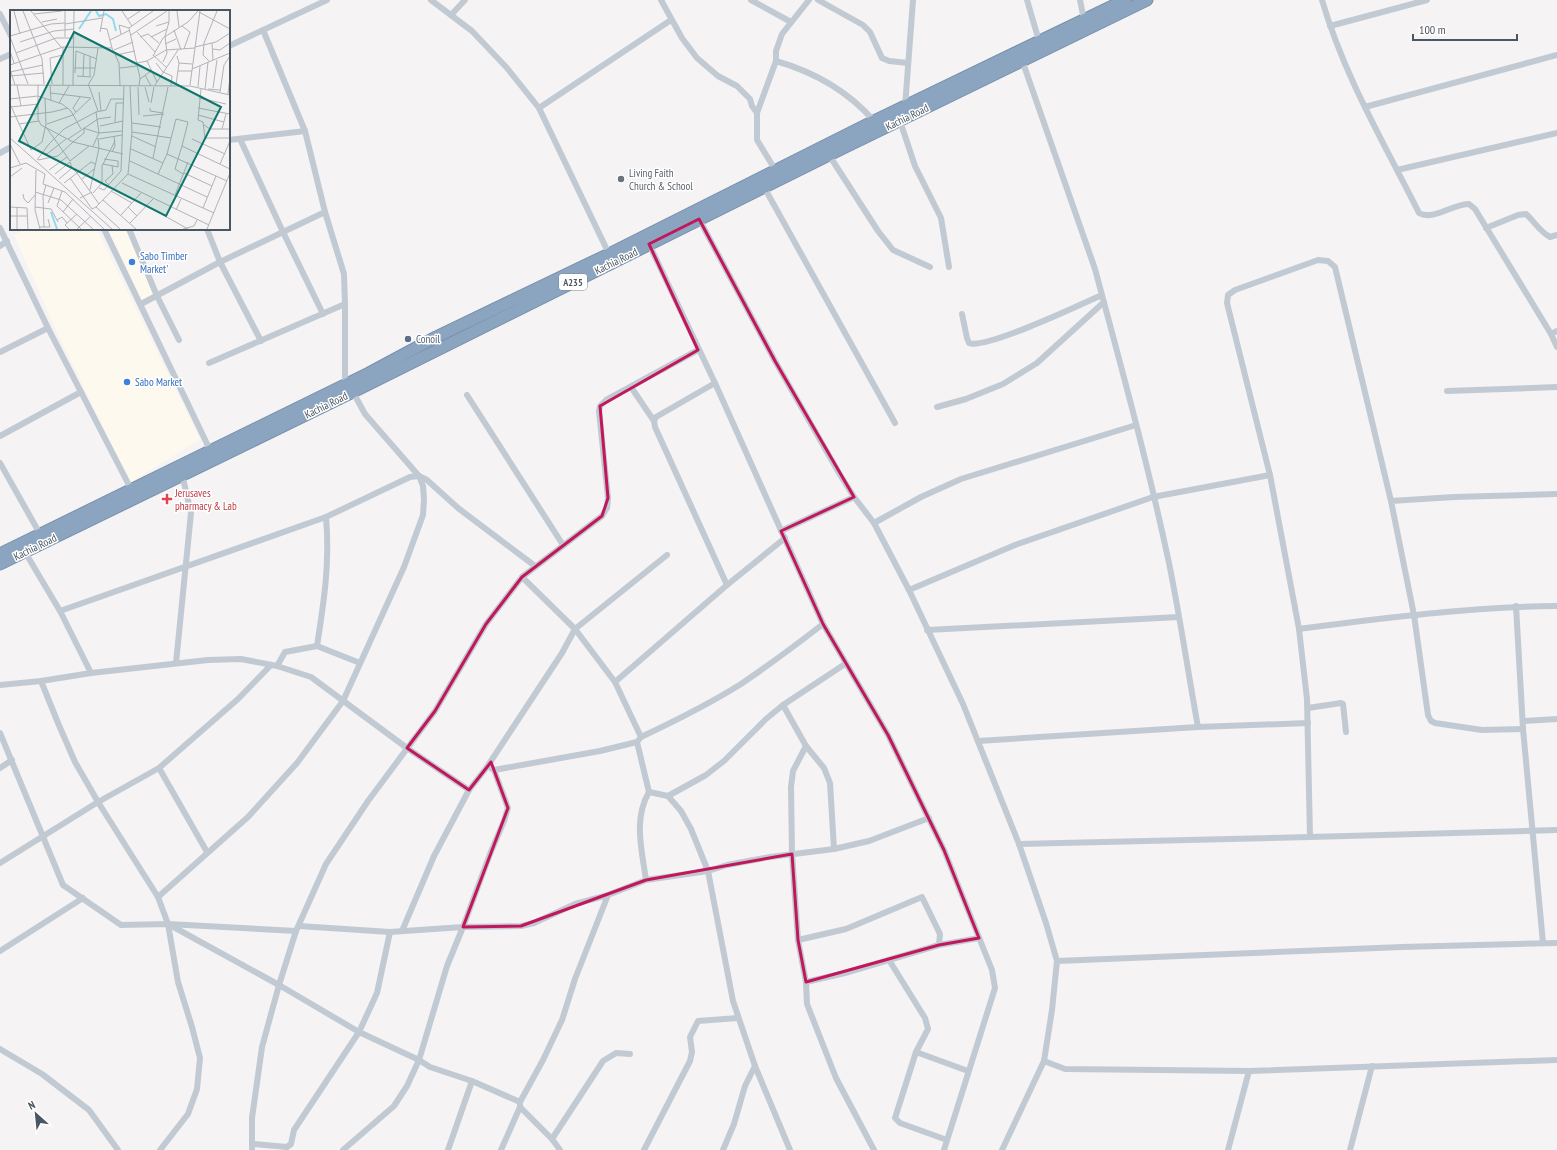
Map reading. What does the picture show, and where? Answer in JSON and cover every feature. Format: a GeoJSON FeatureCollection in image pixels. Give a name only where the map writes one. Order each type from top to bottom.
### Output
{"type":"FeatureCollection","features":[{"type":"Feature","properties":{"kind":"highway","name":"Kachia Road"},"geometry":{"type":"LineString","coordinates":[[371,377],[436,337],[609,254],[874,121],[1125,0]]}},
{"type":"Feature","properties":{"kind":"highway","name":"Kachia Road"},"geometry":{"type":"LineString","coordinates":[[0,564],[182,474],[371,377],[649,244],[1147,0]]}},
{"type":"Feature","properties":{"kind":"highway","name":"Kachia Road"},"geometry":{"type":"LineString","coordinates":[[0,554],[210,450],[349,388]]}},
{"type":"Feature","properties":{"kind":"street"},"geometry":{"type":"LineString","coordinates":[[230,46],[327,0]]}},
{"type":"Feature","properties":{"kind":"street"},"geometry":{"type":"LineString","coordinates":[[431,0],[472,31],[507,68],[539,108],[609,254]]}},
{"type":"Feature","properties":{"kind":"street"},"geometry":{"type":"LineString","coordinates":[[451,15],[465,0]]}},
{"type":"Feature","properties":{"kind":"street"},"geometry":{"type":"LineString","coordinates":[[661,0],[682,38],[697,58],[718,76],[737,86],[750,99],[752,106],[757,113]]}},
{"type":"Feature","properties":{"kind":"street"},"geometry":{"type":"LineString","coordinates":[[751,0],[791,22]]}},
{"type":"Feature","properties":{"kind":"street"},"geometry":{"type":"LineString","coordinates":[[776,171],[757,140],[757,113],[776,61],[782,34],[809,0]]}},
{"type":"Feature","properties":{"kind":"street"},"geometry":{"type":"LineString","coordinates":[[905,107],[913,0]]}},
{"type":"Feature","properties":{"kind":"street"},"geometry":{"type":"LineString","coordinates":[[1027,0],[1039,41]]}},
{"type":"Feature","properties":{"kind":"street"},"geometry":{"type":"LineString","coordinates":[[1080,0],[1084,20]]}},
{"type":"Feature","properties":{"kind":"street"},"geometry":{"type":"LineString","coordinates":[[1322,0],[1343,60],[1365,107],[1419,213],[1424,216],[1430,216],[1462,204],[1469,204],[1475,209],[1554,332],[1557,347]]}},
{"type":"Feature","properties":{"kind":"street"},"geometry":{"type":"LineString","coordinates":[[1330,26],[1427,0]]}},
{"type":"Feature","properties":{"kind":"street"},"geometry":{"type":"LineString","coordinates":[[821,1],[862,25],[870,32],[882,58],[889,61],[908,63]]}},
{"type":"Feature","properties":{"kind":"street"},"geometry":{"type":"LineString","coordinates":[[0,14],[10,34]]}},
{"type":"Feature","properties":{"kind":"street"},"geometry":{"type":"LineString","coordinates":[[539,108],[671,20]]}},
{"type":"Feature","properties":{"kind":"street"},"geometry":{"type":"LineString","coordinates":[[158,897],[248,816],[297,763],[343,701],[404,567],[423,516],[423,486],[419,476],[365,414],[349,388],[344,274],[325,212],[305,131],[263,30]]}},
{"type":"Feature","properties":{"kind":"street"},"geometry":{"type":"LineString","coordinates":[[0,59],[10,54]]}},
{"type":"Feature","properties":{"kind":"street"},"geometry":{"type":"LineString","coordinates":[[1365,107],[1557,55]]}},
{"type":"Feature","properties":{"kind":"street"},"geometry":{"type":"LineString","coordinates":[[1022,60],[1095,269],[1104,302],[1136,425],[1169,563],[1198,727]]}},
{"type":"Feature","properties":{"kind":"street"},"geometry":{"type":"LineString","coordinates":[[776,61],[796,67],[824,80],[848,96],[874,121]]}},
{"type":"Feature","properties":{"kind":"street"},"geometry":{"type":"LineString","coordinates":[[900,121],[916,166],[941,218],[949,266]]}},
{"type":"Feature","properties":{"kind":"street"},"geometry":{"type":"LineString","coordinates":[[230,140],[305,131]]}},
{"type":"Feature","properties":{"kind":"street"},"geometry":{"type":"LineString","coordinates":[[1397,170],[1557,133]]}},
{"type":"Feature","properties":{"kind":"street"},"geometry":{"type":"LineString","coordinates":[[240,139],[323,314]]}},
{"type":"Feature","properties":{"kind":"street"},"geometry":{"type":"LineString","coordinates":[[0,153],[10,148]]}},
{"type":"Feature","properties":{"kind":"street"},"geometry":{"type":"LineString","coordinates":[[829,155],[878,231],[893,250],[930,267]]}},
{"type":"Feature","properties":{"kind":"street"},"geometry":{"type":"LineString","coordinates":[[764,187],[895,423]]}},
{"type":"Feature","properties":{"kind":"street"},"geometry":{"type":"LineString","coordinates":[[141,304],[220,262],[325,212]]}},
{"type":"Feature","properties":{"kind":"street"},"geometry":{"type":"LineString","coordinates":[[1486,228],[1518,215],[1526,214],[1531,218],[1542,233],[1550,237],[1557,235]]}},
{"type":"Feature","properties":{"kind":"street"},"geometry":{"type":"LineString","coordinates":[[699,219],[839,474],[874,523],[909,590],[964,704],[1019,844],[1046,923],[1058,961],[1044,1061],[1002,1150]]}},
{"type":"Feature","properties":{"kind":"street"},"geometry":{"type":"LineString","coordinates":[[0,228],[48,328],[131,490]]}},
{"type":"Feature","properties":{"kind":"street"},"geometry":{"type":"LineString","coordinates":[[104,230],[210,450]]}},
{"type":"Feature","properties":{"kind":"street"},"geometry":{"type":"LineString","coordinates":[[129,230],[157,296],[179,340]]}},
{"type":"Feature","properties":{"kind":"street"},"geometry":{"type":"LineString","coordinates":[[207,230],[220,262],[261,341]]}},
{"type":"Feature","properties":{"kind":"street"},"geometry":{"type":"LineString","coordinates":[[0,246],[7,241]]}},
{"type":"Feature","properties":{"kind":"street"},"geometry":{"type":"LineString","coordinates":[[649,244],[698,350],[715,383],[823,624],[845,664],[888,735],[929,818],[944,850],[992,970],[995,988],[944,1150]]}},
{"type":"Feature","properties":{"kind":"street"},"geometry":{"type":"LineString","coordinates":[[1310,837],[1308,708],[1299,629],[1270,475],[1227,303],[1228,295],[1235,290],[1318,260],[1328,261],[1335,267],[1391,501],[1414,615],[1428,715],[1435,723],[1482,730],[1523,729]]}},
{"type":"Feature","properties":{"kind":"street"},"geometry":{"type":"LineString","coordinates":[[962,314],[966,338],[969,343],[973,345],[1029,328],[1102,295]]}},
{"type":"Feature","properties":{"kind":"street"},"geometry":{"type":"LineString","coordinates":[[937,407],[966,399],[1003,384],[1036,363],[1104,302]]}},
{"type":"Feature","properties":{"kind":"street"},"geometry":{"type":"LineString","coordinates":[[208,363],[345,304]]}},
{"type":"Feature","properties":{"kind":"street"},"geometry":{"type":"LineString","coordinates":[[0,352],[48,328]]}},
{"type":"Feature","properties":{"kind":"street"},"geometry":{"type":"LineString","coordinates":[[390,932],[378,993],[359,1032],[294,1130],[291,1144],[287,1147],[252,1147],[252,1118],[262,1047],[279,985],[298,928],[326,864],[368,801],[435,711],[486,624],[522,577],[602,516],[607,508],[608,498],[599,411],[600,406],[606,400],[698,350]]}},
{"type":"Feature","properties":{"kind":"street"},"geometry":{"type":"LineString","coordinates":[[654,421],[656,417],[715,383]]}},
{"type":"Feature","properties":{"kind":"street"},"geometry":{"type":"LineString","coordinates":[[1447,391],[1557,386]]}},
{"type":"Feature","properties":{"kind":"street"},"geometry":{"type":"LineString","coordinates":[[631,387],[654,421],[655,427],[727,586]]}},
{"type":"Feature","properties":{"kind":"street"},"geometry":{"type":"LineString","coordinates":[[0,436],[81,392]]}},
{"type":"Feature","properties":{"kind":"street"},"geometry":{"type":"LineString","coordinates":[[467,395],[563,546]]}},
{"type":"Feature","properties":{"kind":"street"},"geometry":{"type":"LineString","coordinates":[[874,523],[921,497],[961,479],[1136,425]]}},
{"type":"Feature","properties":{"kind":"street"},"geometry":{"type":"LineString","coordinates":[[0,463],[40,534]]}},
{"type":"Feature","properties":{"kind":"street"},"geometry":{"type":"LineString","coordinates":[[176,663],[191,514],[182,474]]}},
{"type":"Feature","properties":{"kind":"street"},"geometry":{"type":"LineString","coordinates":[[909,590],[1014,545],[1153,497],[1270,475]]}},
{"type":"Feature","properties":{"kind":"street"},"geometry":{"type":"LineString","coordinates":[[60,611],[326,517],[410,477],[419,476],[427,480],[458,508],[535,566]]}},
{"type":"Feature","properties":{"kind":"street"},"geometry":{"type":"LineString","coordinates":[[1391,501],[1454,497],[1557,494]]}},
{"type":"Feature","properties":{"kind":"street"},"geometry":{"type":"LineString","coordinates":[[781,531],[854,497]]}},
{"type":"Feature","properties":{"kind":"street"},"geometry":{"type":"LineString","coordinates":[[317,646],[326,592],[328,546],[326,517]]}},
{"type":"Feature","properties":{"kind":"street"},"geometry":{"type":"LineString","coordinates":[[615,682],[785,538]]}},
{"type":"Feature","properties":{"kind":"street"},"geometry":{"type":"LineString","coordinates":[[25,552],[60,611],[91,673]]}},
{"type":"Feature","properties":{"kind":"street"},"geometry":{"type":"LineString","coordinates":[[402,931],[434,856],[470,790],[562,653],[575,629],[667,555]]}},
{"type":"Feature","properties":{"kind":"street"},"geometry":{"type":"LineString","coordinates":[[522,577],[575,629],[615,682],[639,739],[649,792],[643,807],[639,830],[646,880]]}},
{"type":"Feature","properties":{"kind":"street"},"geometry":{"type":"LineString","coordinates":[[1299,629],[1414,615],[1516,606],[1557,606]]}},
{"type":"Feature","properties":{"kind":"street"},"geometry":{"type":"LineString","coordinates":[[1516,606],[1523,729],[1543,943]]}},
{"type":"Feature","properties":{"kind":"street"},"geometry":{"type":"LineString","coordinates":[[927,630],[1178,617]]}},
{"type":"Feature","properties":{"kind":"street"},"geometry":{"type":"LineString","coordinates":[[487,766],[494,770],[600,751],[639,739],[690,713],[740,684],[782,656],[823,624]]}},
{"type":"Feature","properties":{"kind":"street"},"geometry":{"type":"LineString","coordinates":[[0,863],[98,802],[159,768],[238,699],[274,665],[285,652],[317,646],[360,663]]}},
{"type":"Feature","properties":{"kind":"street"},"geometry":{"type":"LineString","coordinates":[[0,685],[208,660],[240,659],[274,665],[311,678],[407,748],[470,790]]}},
{"type":"Feature","properties":{"kind":"street"},"geometry":{"type":"LineString","coordinates":[[668,796],[706,775],[724,761],[766,719],[783,705],[845,664]]}},
{"type":"Feature","properties":{"kind":"street"},"geometry":{"type":"LineString","coordinates":[[41,681],[75,762],[98,802],[158,897],[168,924],[178,982],[200,1058],[197,1089],[188,1114],[160,1150]]}},
{"type":"Feature","properties":{"kind":"street"},"geometry":{"type":"LineString","coordinates":[[1308,708],[1341,703],[1343,704],[1346,732]]}},
{"type":"Feature","properties":{"kind":"street"},"geometry":{"type":"LineString","coordinates":[[783,705],[806,746],[824,768],[830,783],[834,849]]}},
{"type":"Feature","properties":{"kind":"street"},"geometry":{"type":"LineString","coordinates":[[1523,721],[1557,719]]}},
{"type":"Feature","properties":{"kind":"street"},"geometry":{"type":"LineString","coordinates":[[978,741],[1198,727],[1308,723]]}},
{"type":"Feature","properties":{"kind":"street"},"geometry":{"type":"LineString","coordinates":[[0,734],[44,835],[63,885],[121,925],[168,924],[390,932],[463,927],[521,926],[545,919],[575,904],[608,895],[646,880],[708,871],[727,865],[770,857],[834,849],[869,841],[929,818]]}},
{"type":"Feature","properties":{"kind":"street"},"geometry":{"type":"LineString","coordinates":[[806,746],[793,771],[791,787],[792,854],[798,940],[806,982],[807,1004],[836,1078],[874,1150]]}},
{"type":"Feature","properties":{"kind":"street"},"geometry":{"type":"LineString","coordinates":[[0,768],[12,760]]}},
{"type":"Feature","properties":{"kind":"street"},"geometry":{"type":"LineString","coordinates":[[159,768],[207,852]]}},
{"type":"Feature","properties":{"kind":"street"},"geometry":{"type":"LineString","coordinates":[[343,1150],[394,1106],[407,1086],[419,1060],[447,966],[508,808],[494,770]]}},
{"type":"Feature","properties":{"kind":"street"},"geometry":{"type":"LineString","coordinates":[[649,792],[668,796],[681,811],[691,829],[708,871],[733,1001],[755,1066],[790,1150]]}},
{"type":"Feature","properties":{"kind":"street"},"geometry":{"type":"LineString","coordinates":[[1019,844],[1557,830]]}},
{"type":"Feature","properties":{"kind":"street"},"geometry":{"type":"LineString","coordinates":[[501,1150],[520,1104],[562,1020],[575,979],[608,895]]}},
{"type":"Feature","properties":{"kind":"street"},"geometry":{"type":"LineString","coordinates":[[798,940],[846,929],[922,897],[940,934],[939,945]]}},
{"type":"Feature","properties":{"kind":"street"},"geometry":{"type":"LineString","coordinates":[[0,951],[83,898]]}},
{"type":"Feature","properties":{"kind":"street"},"geometry":{"type":"LineString","coordinates":[[168,924],[279,985],[359,1032],[419,1060],[430,1067],[472,1081],[520,1104],[552,1138],[561,1150]]}},
{"type":"Feature","properties":{"kind":"street"},"geometry":{"type":"LineString","coordinates":[[806,982],[845,974],[939,945],[979,938]]}},
{"type":"Feature","properties":{"kind":"street"},"geometry":{"type":"LineString","coordinates":[[1058,961],[1410,947],[1557,943]]}},
{"type":"Feature","properties":{"kind":"street"},"geometry":{"type":"LineString","coordinates":[[889,960],[925,1018],[928,1029],[916,1052],[895,1118],[900,1123],[947,1140]]}},
{"type":"Feature","properties":{"kind":"street"},"geometry":{"type":"LineString","coordinates":[[644,1150],[690,1060],[692,1052],[690,1037],[698,1021],[738,1018]]}},
{"type":"Feature","properties":{"kind":"street"},"geometry":{"type":"LineString","coordinates":[[0,1049],[42,1074],[89,1110],[118,1150]]}},
{"type":"Feature","properties":{"kind":"street"},"geometry":{"type":"LineString","coordinates":[[916,1052],[968,1071]]}},
{"type":"Feature","properties":{"kind":"street"},"geometry":{"type":"LineString","coordinates":[[552,1138],[603,1061],[616,1053],[630,1054]]}},
{"type":"Feature","properties":{"kind":"street"},"geometry":{"type":"LineString","coordinates":[[1044,1061],[1064,1069],[1249,1071],[1557,1060]]}},
{"type":"Feature","properties":{"kind":"street"},"geometry":{"type":"LineString","coordinates":[[723,1150],[734,1124],[745,1086],[755,1066]]}},
{"type":"Feature","properties":{"kind":"street"},"geometry":{"type":"LineString","coordinates":[[1352,1149],[1372,1066]]}},
{"type":"Feature","properties":{"kind":"street"},"geometry":{"type":"LineString","coordinates":[[1228,1150],[1249,1071]]}},
{"type":"Feature","properties":{"kind":"street"},"geometry":{"type":"LineString","coordinates":[[448,1150],[472,1081]]}},
{"type":"Feature","properties":{"kind":"highlighted area"},"geometry":{"type":"Polygon","coordinates":[[[699,219],[775,361],[854,497],[781,531],[823,624],[888,735],[944,850],[979,938],[939,945],[806,982],[798,940],[792,854],[646,880],[521,926],[463,927],[508,808],[491,762],[469,790],[407,748],[435,711],[486,624],[522,577],[602,516],[608,498],[600,406],[698,350],[649,244],[699,219]]]}},
{"type":"Feature","properties":{"kind":"shaded area","name":"Sabo Market"},"geometry":{"type":"Polygon","coordinates":[[[23,230],[97,230],[200,439],[130,483],[54,326],[14,235],[23,230]]]}},
{"type":"Feature","properties":{"kind":"shaded area","name":"Sabo Timber Market'"},"geometry":{"type":"Polygon","coordinates":[[[106,230],[127,230],[155,296],[142,302],[106,230]]]}},
{"type":"Feature","properties":{"kind":"place","name":"Living Faith Church & School"},"geometry":{"type":"Point","coordinates":[621,179]}},
{"type":"Feature","properties":{"kind":"place","name":"Sabo Timber Market'"},"geometry":{"type":"Point","coordinates":[132,262]}},
{"type":"Feature","properties":{"kind":"place","name":"Conoil"},"geometry":{"type":"Point","coordinates":[408,339]}},
{"type":"Feature","properties":{"kind":"place","name":"Sabo Market"},"geometry":{"type":"Point","coordinates":[127,382]}},
{"type":"Feature","properties":{"kind":"place","name":"Jerusaves pharmacy & Lab"},"geometry":{"type":"Point","coordinates":[167,499]}}]}
